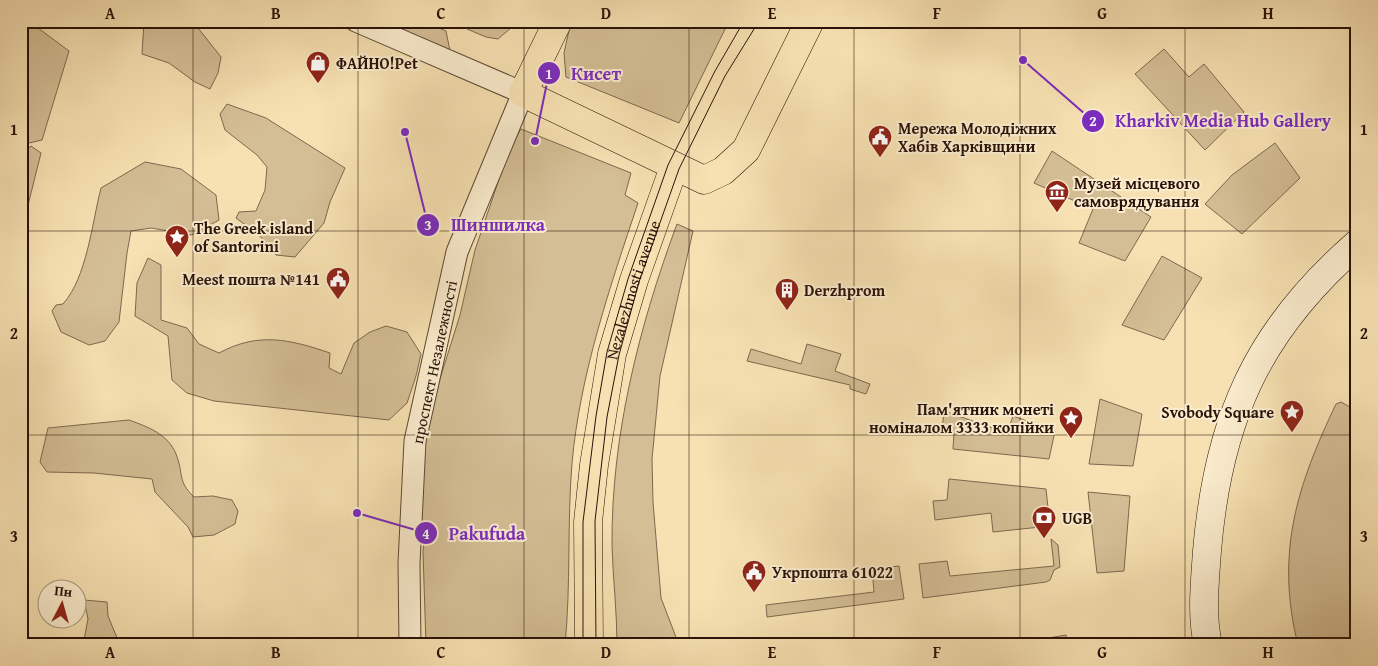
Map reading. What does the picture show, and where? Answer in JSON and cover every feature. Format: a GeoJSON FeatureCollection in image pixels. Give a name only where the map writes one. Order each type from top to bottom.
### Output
{"type":"FeatureCollection","features":[{"type":"Feature","properties":{"kind":"main road"},"geometry":{"type":"LineString","coordinates":[[558,21],[523,93],[674,168],[704,180],[723,171],[746,150],[810,21]]}},
{"type":"Feature","properties":{"kind":"main road","name":"Nezalezhnosti avenue"},"geometry":{"type":"LineString","coordinates":[[589,645],[588,522],[594,465],[612,354],[634,280],[674,168]]}},
{"type":"Feature","properties":{"kind":"main road"},"geometry":{"type":"LineString","coordinates":[[1208,645],[1204,611],[1208,539],[1214,491],[1234,411],[1260,356],[1290,314],[1327,270],[1357,244]]}},
{"type":"Feature","properties":{"kind":"street"},"geometry":{"type":"LineString","coordinates":[[356,21],[523,93]]}},
{"type":"Feature","properties":{"kind":"street","name":"проспект Незалежності"},"geometry":{"type":"LineString","coordinates":[[410,645],[409,563],[416,441],[457,252],[523,93]]}},
{"type":"Feature","properties":{"kind":"shaded area"},"geometry":{"type":"Polygon","coordinates":[[[21,21],[34,25],[69,51],[42,140],[29,143],[21,140],[21,21]]]}},
{"type":"Feature","properties":{"kind":"shaded area"},"geometry":{"type":"Polygon","coordinates":[[[144,21],[184,21],[198,28],[221,57],[218,73],[210,89],[195,82],[169,63],[142,54],[144,21]]]}},
{"type":"Feature","properties":{"kind":"shaded area"},"geometry":{"type":"Polygon","coordinates":[[[372,21],[423,21],[446,31],[451,56],[372,21]]]}},
{"type":"Feature","properties":{"kind":"shaded area"},"geometry":{"type":"Polygon","coordinates":[[[464,21],[519,21],[498,39],[486,37],[467,29],[464,21]]]}},
{"type":"Feature","properties":{"kind":"shaded area"},"geometry":{"type":"Polygon","coordinates":[[[571,21],[729,21],[679,123],[566,77],[564,53],[571,21]]]}},
{"type":"Feature","properties":{"kind":"shaded area"},"geometry":{"type":"Polygon","coordinates":[[[1164,49],[1189,77],[1204,64],[1244,112],[1205,150],[1135,74],[1164,49]]]}},
{"type":"Feature","properties":{"kind":"shaded area"},"geometry":{"type":"Polygon","coordinates":[[[227,104],[266,118],[345,168],[330,202],[324,223],[295,257],[276,255],[259,235],[236,218],[239,212],[256,211],[265,190],[267,167],[257,155],[225,130],[220,114],[227,104]]]}},
{"type":"Feature","properties":{"kind":"shaded area"},"geometry":{"type":"Polygon","coordinates":[[[521,129],[631,173],[625,195],[638,203],[598,331],[589,364],[576,430],[572,463],[565,645],[426,645],[423,552],[425,529],[417,522],[418,468],[439,382],[460,315],[475,250],[511,144],[521,129]]]}},
{"type":"Feature","properties":{"kind":"shaded area"},"geometry":{"type":"Polygon","coordinates":[[[1275,143],[1300,178],[1242,234],[1205,204],[1232,175],[1275,143]]]}},
{"type":"Feature","properties":{"kind":"shaded area"},"geometry":{"type":"Polygon","coordinates":[[[31,146],[41,153],[21,233],[21,155],[31,146]]]}},
{"type":"Feature","properties":{"kind":"shaded area"},"geometry":{"type":"Polygon","coordinates":[[[1052,151],[1151,217],[1125,261],[1079,243],[1093,209],[1034,183],[1052,151]]]}},
{"type":"Feature","properties":{"kind":"shaded area"},"geometry":{"type":"Polygon","coordinates":[[[145,162],[181,169],[216,195],[219,220],[192,235],[151,228],[131,231],[119,322],[105,341],[89,345],[61,332],[52,311],[56,305],[63,304],[78,279],[88,249],[101,188],[145,162]]]}},
{"type":"Feature","properties":{"kind":"shaded area"},"geometry":{"type":"Polygon","coordinates":[[[677,224],[693,231],[660,376],[652,459],[653,502],[661,598],[679,645],[617,645],[612,546],[616,464],[622,423],[639,342],[677,224]]]}},
{"type":"Feature","properties":{"kind":"shaded area"},"geometry":{"type":"Polygon","coordinates":[[[1162,256],[1202,278],[1164,340],[1122,325],[1162,256]]]}},
{"type":"Feature","properties":{"kind":"shaded area"},"geometry":{"type":"Polygon","coordinates":[[[148,258],[161,265],[161,320],[187,328],[199,344],[219,353],[247,342],[260,340],[287,341],[330,353],[329,368],[341,374],[354,343],[370,332],[386,326],[407,332],[421,354],[407,403],[389,420],[214,401],[187,393],[172,380],[168,336],[135,316],[137,283],[148,258]]]}},
{"type":"Feature","properties":{"kind":"shaded area"},"geometry":{"type":"Polygon","coordinates":[[[807,344],[841,354],[835,371],[870,384],[866,394],[850,389],[850,385],[747,361],[751,349],[801,364],[807,344]]]}},
{"type":"Feature","properties":{"kind":"shaded area"},"geometry":{"type":"Polygon","coordinates":[[[1100,399],[1142,414],[1133,466],[1089,464],[1100,399]]]}},
{"type":"Feature","properties":{"kind":"shaded area"},"geometry":{"type":"Polygon","coordinates":[[[1341,402],[1357,411],[1357,645],[1298,645],[1291,612],[1289,580],[1290,550],[1294,521],[1310,463],[1336,404],[1341,402]]]}},
{"type":"Feature","properties":{"kind":"shaded area"},"geometry":{"type":"Polygon","coordinates":[[[944,411],[1007,433],[1013,416],[1055,431],[1049,459],[953,449],[954,433],[942,430],[944,411]]]}},
{"type":"Feature","properties":{"kind":"shaded area"},"geometry":{"type":"Polygon","coordinates":[[[129,420],[157,432],[168,441],[176,454],[183,482],[194,497],[213,496],[232,500],[238,511],[235,524],[214,535],[193,537],[188,527],[155,492],[152,479],[94,473],[47,472],[40,462],[48,428],[129,420]]]}},
{"type":"Feature","properties":{"kind":"shaded area"},"geometry":{"type":"Polygon","coordinates":[[[949,479],[1046,489],[1050,526],[993,532],[991,513],[935,520],[933,501],[947,500],[949,479]]]}},
{"type":"Feature","properties":{"kind":"shaded area"},"geometry":{"type":"Polygon","coordinates":[[[1088,492],[1130,496],[1124,571],[1097,573],[1088,492]]]}},
{"type":"Feature","properties":{"kind":"shaded area"},"geometry":{"type":"Polygon","coordinates":[[[1051,539],[1058,545],[1060,567],[1054,570],[1050,580],[1046,582],[923,598],[919,564],[947,561],[950,576],[1054,566],[1051,539]]]}},
{"type":"Feature","properties":{"kind":"shaded area"},"geometry":{"type":"Polygon","coordinates":[[[899,566],[904,599],[767,617],[766,605],[874,592],[872,569],[899,566]]]}},
{"type":"Feature","properties":{"kind":"shaded area"},"geometry":{"type":"Polygon","coordinates":[[[88,600],[107,602],[108,616],[120,645],[83,645],[86,628],[88,628],[88,600]]]}},
{"type":"Feature","properties":{"kind":"shaded area"},"geometry":{"type":"Polygon","coordinates":[[[1066,635],[1067,645],[1008,645],[1066,635]]]}},
{"type":"Feature","properties":{"kind":"tram line"},"geometry":{"type":"LineString","coordinates":[[583,645],[583,522],[596,416],[607,352],[628,279],[668,165],[715,71],[744,21]]}},
{"type":"Feature","properties":{"kind":"tram line"},"geometry":{"type":"LineString","coordinates":[[596,645],[595,521],[607,417],[619,355],[639,282],[679,169],[725,76],[759,21]]}},
{"type":"Feature","properties":{"kind":"place","name":"Kharkiv Media Hub Gallery"},"geometry":{"type":"Point","coordinates":[1023,60]}},
{"type":"Feature","properties":{"kind":"place","name":"ФАЙНО!Pet"},"geometry":{"type":"Point","coordinates":[318,84]}},
{"type":"Feature","properties":{"kind":"place","name":"Шиншилка"},"geometry":{"type":"Point","coordinates":[405,132]}},
{"type":"Feature","properties":{"kind":"place","name":"Кисет"},"geometry":{"type":"Point","coordinates":[535,141]}},
{"type":"Feature","properties":{"kind":"place","name":"Мережа Молодіжних Хабів Харківщини"},"geometry":{"type":"Point","coordinates":[880,158]}},
{"type":"Feature","properties":{"kind":"place","name":"Музей місцевого самоврядування"},"geometry":{"type":"Point","coordinates":[1057,213]}},
{"type":"Feature","properties":{"kind":"place","name":"The Greek island of Santorini"},"geometry":{"type":"Point","coordinates":[177,258]}},
{"type":"Feature","properties":{"kind":"place","name":"Meest пошта №141"},"geometry":{"type":"Point","coordinates":[338,300]}},
{"type":"Feature","properties":{"kind":"place","name":"Derzhprom"},"geometry":{"type":"Point","coordinates":[787,311]}},
{"type":"Feature","properties":{"kind":"place","name":"Svobody Square"},"geometry":{"type":"Point","coordinates":[1292,433]}},
{"type":"Feature","properties":{"kind":"place","name":"Пам'ятник монеті номіналом 3333 копійки"},"geometry":{"type":"Point","coordinates":[1071,439]}},
{"type":"Feature","properties":{"kind":"place","name":"Pakufuda"},"geometry":{"type":"Point","coordinates":[357,513]}},
{"type":"Feature","properties":{"kind":"place","name":"UGB"},"geometry":{"type":"Point","coordinates":[1044,539]}},
{"type":"Feature","properties":{"kind":"place","name":"Укрпошта 61022"},"geometry":{"type":"Point","coordinates":[754,593]}}]}
